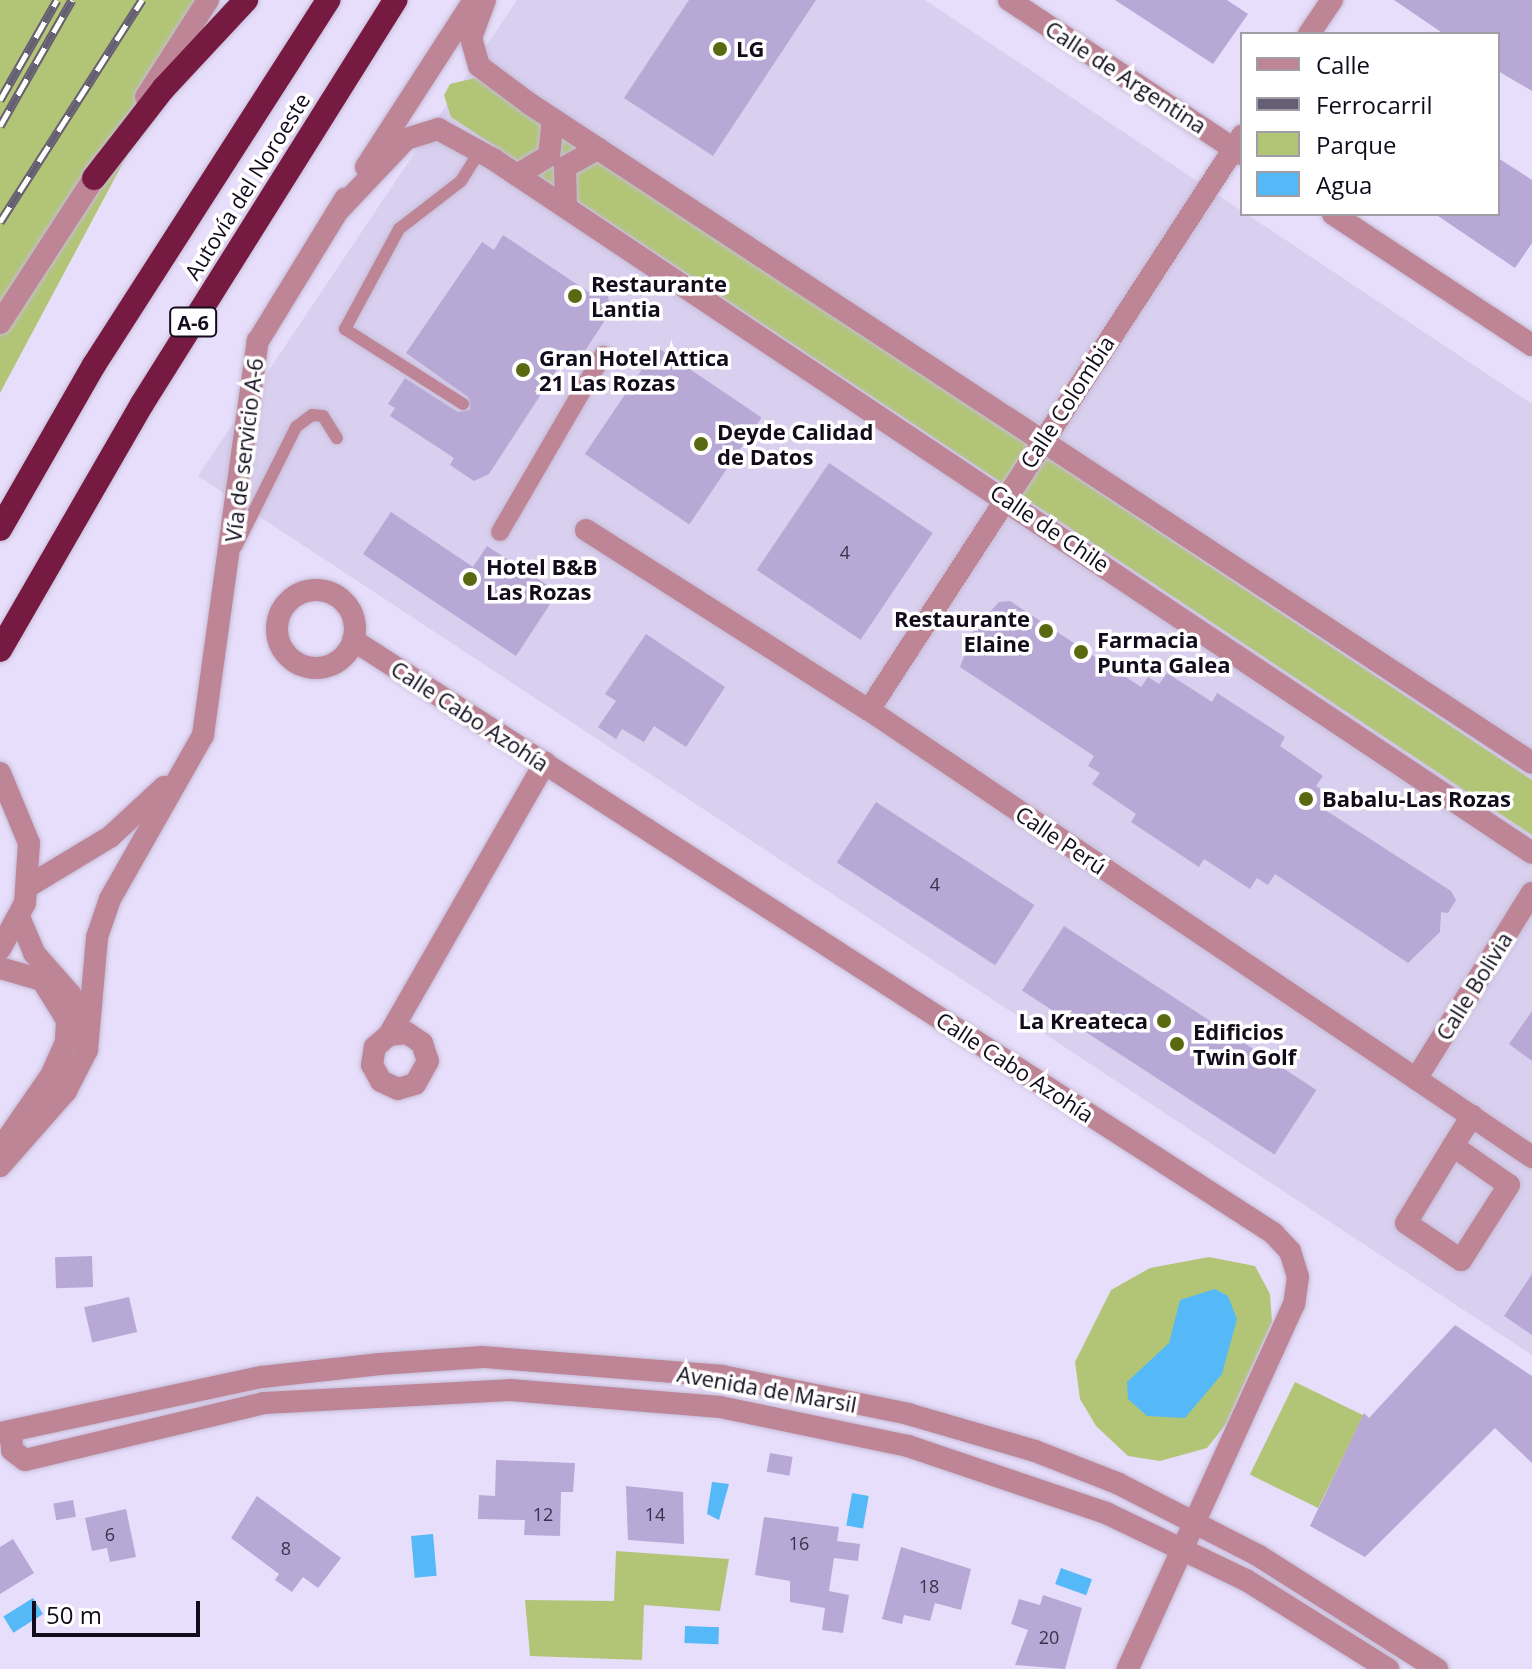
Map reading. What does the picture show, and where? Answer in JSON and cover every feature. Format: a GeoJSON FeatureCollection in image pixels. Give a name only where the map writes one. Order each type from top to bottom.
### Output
{"type":"FeatureCollection","features":[{"type":"Feature","properties":{"kind":"highway"},"geometry":{"type":"LineString","coordinates":[[94,178],[163,89],[246,0]]}},
{"type":"Feature","properties":{"kind":"highway","name":"Autovía del Noroeste"},"geometry":{"type":"LineString","coordinates":[[0,529],[94,365],[328,0]]}},
{"type":"Feature","properties":{"kind":"highway","name":"Autovía del Noroeste"},"geometry":{"type":"LineString","coordinates":[[0,650],[142,404],[395,0]]}},
{"type":"Feature","properties":{"kind":"street"},"geometry":{"type":"LineString","coordinates":[[0,323],[208,0]]}},
{"type":"Feature","properties":{"kind":"street","name":"Vía de servicio A-6"},"geometry":{"type":"LineString","coordinates":[[4,1156],[66,1091],[87,1050],[101,924],[203,735],[230,561],[258,341],[474,0]]}},
{"type":"Feature","properties":{"kind":"street"},"geometry":{"type":"LineString","coordinates":[[485,0],[471,38],[479,66],[553,120],[1532,763]]}},
{"type":"Feature","properties":{"kind":"street","name":"Calle de Argentina"},"geometry":{"type":"LineString","coordinates":[[1009,0],[1239,146]]}},
{"type":"Feature","properties":{"kind":"street"},"geometry":{"type":"LineString","coordinates":[[1310,32],[1332,0]]}},
{"type":"Feature","properties":{"kind":"street"},"geometry":{"type":"LineString","coordinates":[[517,175],[549,156],[553,120]]}},
{"type":"Feature","properties":{"kind":"street","name":"Calle de Chile"},"geometry":{"type":"LineString","coordinates":[[337,212],[406,139],[438,129],[480,151],[1532,853]]}},
{"type":"Feature","properties":{"kind":"street","name":"Calle Colombia"},"geometry":{"type":"LineString","coordinates":[[869,710],[1042,439],[1239,146]]}},
{"type":"Feature","properties":{"kind":"street"},"geometry":{"type":"LineString","coordinates":[[566,207],[565,167],[598,149]]}},
{"type":"Feature","properties":{"kind":"street"},"geometry":{"type":"LineString","coordinates":[[1336,216],[1532,345]]}},
{"type":"Feature","properties":{"kind":"street"},"geometry":{"type":"LineString","coordinates":[[500,532],[603,355]]}},
{"type":"Feature","properties":{"kind":"street","name":"Calle Perú"},"geometry":{"type":"LineString","coordinates":[[586,530],[869,710],[1532,1157]]}},
{"type":"Feature","properties":{"kind":"street","name":"Calle Cabo Azohía"},"geometry":{"type":"LineString","coordinates":[[353,640],[1273,1233],[1290,1251],[1298,1277],[1294,1304],[1199,1523],[1128,1669]]}},
{"type":"Feature","properties":{"kind":"street","name":"Vía de servicio A-6"},"geometry":{"type":"LineString","coordinates":[[27,887],[110,837],[187,763]]}},
{"type":"Feature","properties":{"kind":"street"},"geometry":{"type":"LineString","coordinates":[[389,1035],[545,763]]}},
{"type":"Feature","properties":{"kind":"street"},"geometry":{"type":"LineString","coordinates":[[0,773],[29,843],[27,887],[19,917],[0,949]]}},
{"type":"Feature","properties":{"kind":"street","name":"Calle Bolivia"},"geometry":{"type":"LineString","coordinates":[[1416,1079],[1532,893]]}},
{"type":"Feature","properties":{"kind":"street"},"geometry":{"type":"LineString","coordinates":[[4,1156],[65,1073],[79,1039],[70,994],[34,953],[19,917]]}},
{"type":"Feature","properties":{"kind":"street"},"geometry":{"type":"LineString","coordinates":[[0,968],[42,980],[67,1020],[66,1042],[52,1074],[4,1156]]}},
{"type":"Feature","properties":{"kind":"street"},"geometry":{"type":"LineString","coordinates":[[1453,1146],[1509,1185],[1461,1260],[1406,1223],[1453,1146],[1472,1116]]}},
{"type":"Feature","properties":{"kind":"street"},"geometry":{"type":"LineString","coordinates":[[1480,1164],[1498,1134]]}},
{"type":"Feature","properties":{"kind":"street","name":"Avenida de Marsil"},"geometry":{"type":"LineString","coordinates":[[5,1432],[249,1379],[347,1367],[483,1357],[722,1376],[908,1414],[1035,1451],[1199,1523],[1437,1669]]}},
{"type":"Feature","properties":{"kind":"street","name":"Avenida de Marsil"},"geometry":{"type":"LineString","coordinates":[[8,1459],[34,1459],[49,1450],[264,1403],[510,1390],[720,1407],[908,1446],[1007,1476],[1185,1550],[1388,1669]]}},
{"type":"Feature","properties":{"kind":"street"},"geometry":{"type":"LineString","coordinates":[[41,1425],[49,1450]]}},
{"type":"Feature","properties":{"kind":"street"},"geometry":{"type":"LineString","coordinates":[[5,1432],[8,1459]]}},
{"type":"Feature","properties":{"kind":"lane"},"geometry":{"type":"LineString","coordinates":[[463,404],[345,329],[399,229],[461,181],[480,151]]}},
{"type":"Feature","properties":{"kind":"lane"},"geometry":{"type":"LineString","coordinates":[[230,561],[296,427],[312,415],[323,416],[337,438]]}},
{"type":"Feature","properties":{"kind":"shaded area"},"geometry":{"type":"Polygon","coordinates":[[[517,0],[925,0],[1240,210],[1240,216],[1250,216],[1532,404],[1532,1355],[198,476],[517,0]]]}},
{"type":"Feature","properties":{"kind":"green space"},"geometry":{"type":"Polygon","coordinates":[[[0,0],[210,0],[0,393],[0,0]]]}},
{"type":"Feature","properties":{"kind":"green space"},"geometry":{"type":"Polygon","coordinates":[[[475,78],[1532,780],[1532,835],[451,117],[444,95],[450,84],[475,78]]]}},
{"type":"Feature","properties":{"kind":"green space"},"geometry":{"type":"Polygon","coordinates":[[[1209,1257],[1255,1266],[1270,1294],[1272,1322],[1226,1424],[1207,1448],[1160,1461],[1128,1456],[1096,1426],[1080,1399],[1075,1362],[1111,1290],[1150,1268],[1209,1257]]]}},
{"type":"Feature","properties":{"kind":"green space"},"geometry":{"type":"Polygon","coordinates":[[[1295,1382],[1363,1415],[1318,1508],[1250,1475],[1295,1382]]]}},
{"type":"Feature","properties":{"kind":"green space"},"geometry":{"type":"Polygon","coordinates":[[[616,1551],[729,1559],[720,1611],[644,1605],[642,1660],[530,1656],[525,1600],[614,1601],[616,1551]]]}},
{"type":"Feature","properties":{"kind":"water"},"geometry":{"type":"Polygon","coordinates":[[[1215,1289],[1228,1296],[1237,1319],[1222,1374],[1185,1418],[1147,1416],[1128,1399],[1127,1382],[1169,1343],[1180,1300],[1215,1289]]]}},
{"type":"Feature","properties":{"kind":"water"},"geometry":{"type":"Polygon","coordinates":[[[712,1482],[729,1484],[719,1520],[707,1514],[712,1482]]]}},
{"type":"Feature","properties":{"kind":"water"},"geometry":{"type":"Polygon","coordinates":[[[852,1493],[869,1496],[863,1528],[846,1525],[852,1493]]]}},
{"type":"Feature","properties":{"kind":"water"},"geometry":{"type":"Polygon","coordinates":[[[433,1534],[437,1576],[415,1578],[411,1536],[433,1534]]]}},
{"type":"Feature","properties":{"kind":"water"},"geometry":{"type":"Polygon","coordinates":[[[1061,1568],[1092,1579],[1086,1595],[1055,1584],[1061,1568]]]}},
{"type":"Feature","properties":{"kind":"water"},"geometry":{"type":"Polygon","coordinates":[[[33,1598],[43,1614],[13,1633],[3,1617],[33,1598]]]}},
{"type":"Feature","properties":{"kind":"water"},"geometry":{"type":"Polygon","coordinates":[[[685,1626],[719,1627],[718,1644],[684,1643],[685,1626]]]}},
{"type":"Feature","properties":{"kind":"building","name":"LG"},"geometry":{"type":"Polygon","coordinates":[[[689,0],[816,0],[713,156],[624,98],[689,0]]]}},
{"type":"Feature","properties":{"kind":"building"},"geometry":{"type":"Polygon","coordinates":[[[1115,0],[1227,0],[1248,14],[1213,64],[1115,0]]]}},
{"type":"Feature","properties":{"kind":"building"},"geometry":{"type":"Polygon","coordinates":[[[1394,0],[1532,0],[1532,91],[1500,72],[1500,32],[1441,32],[1394,0]]]}},
{"type":"Feature","properties":{"kind":"building"},"geometry":{"type":"Polygon","coordinates":[[[1500,159],[1532,180],[1532,243],[1515,268],[1438,216],[1500,216],[1500,159]]]}},
{"type":"Feature","properties":{"kind":"building","name":"Gran Hotel Attica 21 Las Rozas"},"geometry":{"type":"Polygon","coordinates":[[[503,235],[593,295],[604,278],[611,311],[581,357],[564,359],[489,474],[474,481],[450,465],[454,458],[390,416],[395,408],[388,404],[405,378],[458,412],[470,409],[468,397],[406,353],[482,242],[494,250],[503,235]]]}},
{"type":"Feature","properties":{"kind":"building"},"geometry":{"type":"Polygon","coordinates":[[[657,347],[761,417],[689,524],[585,454],[657,347]]]}},
{"type":"Feature","properties":{"kind":"building"},"geometry":{"type":"Polygon","coordinates":[[[829,463],[933,533],[860,640],[757,570],[829,463]]]}},
{"type":"Feature","properties":{"kind":"building","name":"Hotel B&B Las Rozas"},"geometry":{"type":"Polygon","coordinates":[[[391,512],[473,567],[487,546],[558,592],[516,656],[363,554],[391,512]]]}},
{"type":"Feature","properties":{"kind":"building"},"geometry":{"type":"Polygon","coordinates":[[[1010,601],[1141,687],[1148,677],[1159,684],[1167,673],[1212,702],[1217,693],[1285,737],[1280,746],[1323,776],[1316,786],[1328,794],[1319,806],[1451,891],[1456,900],[1448,913],[1441,912],[1440,932],[1408,963],[1275,874],[1268,885],[1257,878],[1250,889],[1204,859],[1199,867],[1131,822],[1136,814],[1092,784],[1100,773],[1088,766],[1094,756],[960,667],[975,628],[999,602],[1010,601]]]}},
{"type":"Feature","properties":{"kind":"building"},"geometry":{"type":"Polygon","coordinates":[[[646,634],[725,687],[686,747],[654,726],[644,742],[622,729],[616,739],[598,727],[616,701],[605,694],[646,634]]]}},
{"type":"Feature","properties":{"kind":"building"},"geometry":{"type":"Polygon","coordinates":[[[876,802],[1035,905],[995,965],[837,862],[876,802]]]}},
{"type":"Feature","properties":{"kind":"building","name":"Edificios Twin Golf"},"geometry":{"type":"Polygon","coordinates":[[[1064,926],[1316,1090],[1275,1155],[1022,991],[1064,926]]]}},
{"type":"Feature","properties":{"kind":"building"},"geometry":{"type":"Polygon","coordinates":[[[1532,1011],[1532,1061],[1509,1044],[1532,1011]]]}},
{"type":"Feature","properties":{"kind":"building"},"geometry":{"type":"Polygon","coordinates":[[[92,1256],[93,1287],[56,1288],[55,1257],[92,1256]]]}},
{"type":"Feature","properties":{"kind":"building"},"geometry":{"type":"Polygon","coordinates":[[[1532,1274],[1532,1335],[1504,1316],[1532,1274]]]}},
{"type":"Feature","properties":{"kind":"building"},"geometry":{"type":"Polygon","coordinates":[[[129,1297],[137,1332],[92,1342],[84,1307],[129,1297]]]}},
{"type":"Feature","properties":{"kind":"building"},"geometry":{"type":"Polygon","coordinates":[[[1455,1325],[1532,1376],[1532,1463],[1495,1428],[1365,1557],[1310,1526],[1364,1413],[1369,1418],[1455,1325]]]}},
{"type":"Feature","properties":{"kind":"building"},"geometry":{"type":"Polygon","coordinates":[[[770,1453],[793,1457],[789,1476],[767,1472],[770,1453]]]}},
{"type":"Feature","properties":{"kind":"building"},"geometry":{"type":"Polygon","coordinates":[[[496,1460],[575,1463],[573,1492],[561,1492],[560,1536],[524,1535],[525,1520],[478,1519],[479,1495],[495,1496],[496,1460]]]}},
{"type":"Feature","properties":{"kind":"building"},"geometry":{"type":"Polygon","coordinates":[[[626,1486],[683,1492],[684,1544],[628,1540],[626,1486]]]}},
{"type":"Feature","properties":{"kind":"building"},"geometry":{"type":"Polygon","coordinates":[[[257,1496],[341,1558],[318,1588],[303,1577],[292,1592],[275,1580],[279,1574],[231,1538],[257,1496]]]}},
{"type":"Feature","properties":{"kind":"building"},"geometry":{"type":"Polygon","coordinates":[[[73,1500],[76,1517],[56,1520],[53,1503],[73,1500]]]}},
{"type":"Feature","properties":{"kind":"building"},"geometry":{"type":"Polygon","coordinates":[[[126,1509],[136,1557],[110,1562],[107,1548],[92,1551],[85,1518],[126,1509]]]}},
{"type":"Feature","properties":{"kind":"building"},"geometry":{"type":"Polygon","coordinates":[[[764,1517],[839,1527],[837,1541],[860,1544],[858,1561],[834,1558],[829,1591],[849,1595],[843,1633],[822,1630],[825,1608],[790,1602],[790,1581],[755,1575],[764,1517]]]}},
{"type":"Feature","properties":{"kind":"building"},"geometry":{"type":"Polygon","coordinates":[[[13,1539],[34,1573],[0,1594],[0,1547],[13,1539]]]}},
{"type":"Feature","properties":{"kind":"building"},"geometry":{"type":"Polygon","coordinates":[[[901,1547],[971,1569],[961,1610],[935,1603],[930,1621],[904,1615],[902,1624],[882,1619],[901,1547]]]}},
{"type":"Feature","properties":{"kind":"building"},"geometry":{"type":"Polygon","coordinates":[[[1043,1595],[1082,1608],[1065,1669],[1015,1665],[1028,1630],[1011,1624],[1019,1599],[1040,1605],[1043,1595]]]}},
{"type":"Feature","properties":{"kind":"railway"},"geometry":{"type":"LineString","coordinates":[[0,100],[57,0]]}},
{"type":"Feature","properties":{"kind":"railway"},"geometry":{"type":"LineString","coordinates":[[0,126],[72,0]]}},
{"type":"Feature","properties":{"kind":"railway"},"geometry":{"type":"LineString","coordinates":[[0,222],[142,0]]}},
{"type":"Feature","properties":{"kind":"place","name":"LG"},"geometry":{"type":"Point","coordinates":[720,49]}},
{"type":"Feature","properties":{"kind":"place","name":"Restaurante Lantia"},"geometry":{"type":"Point","coordinates":[575,296]}},
{"type":"Feature","properties":{"kind":"place","name":"Gran Hotel Attica 21 Las Rozas"},"geometry":{"type":"Point","coordinates":[523,370]}},
{"type":"Feature","properties":{"kind":"place","name":"Deyde Calidad de Datos"},"geometry":{"type":"Point","coordinates":[701,444]}},
{"type":"Feature","properties":{"kind":"place","name":"Hotel B&B Las Rozas"},"geometry":{"type":"Point","coordinates":[470,579]}},
{"type":"Feature","properties":{"kind":"place","name":"Restaurante Elaine"},"geometry":{"type":"Point","coordinates":[1046,631]}},
{"type":"Feature","properties":{"kind":"place","name":"Farmacia Punta Galea"},"geometry":{"type":"Point","coordinates":[1081,652]}},
{"type":"Feature","properties":{"kind":"place","name":"Babalu-Las Rozas"},"geometry":{"type":"Point","coordinates":[1306,799]}},
{"type":"Feature","properties":{"kind":"place","name":"La Kreateca"},"geometry":{"type":"Point","coordinates":[1164,1021]}},
{"type":"Feature","properties":{"kind":"place","name":"Edificios Twin Golf"},"geometry":{"type":"Point","coordinates":[1177,1044]}}]}
